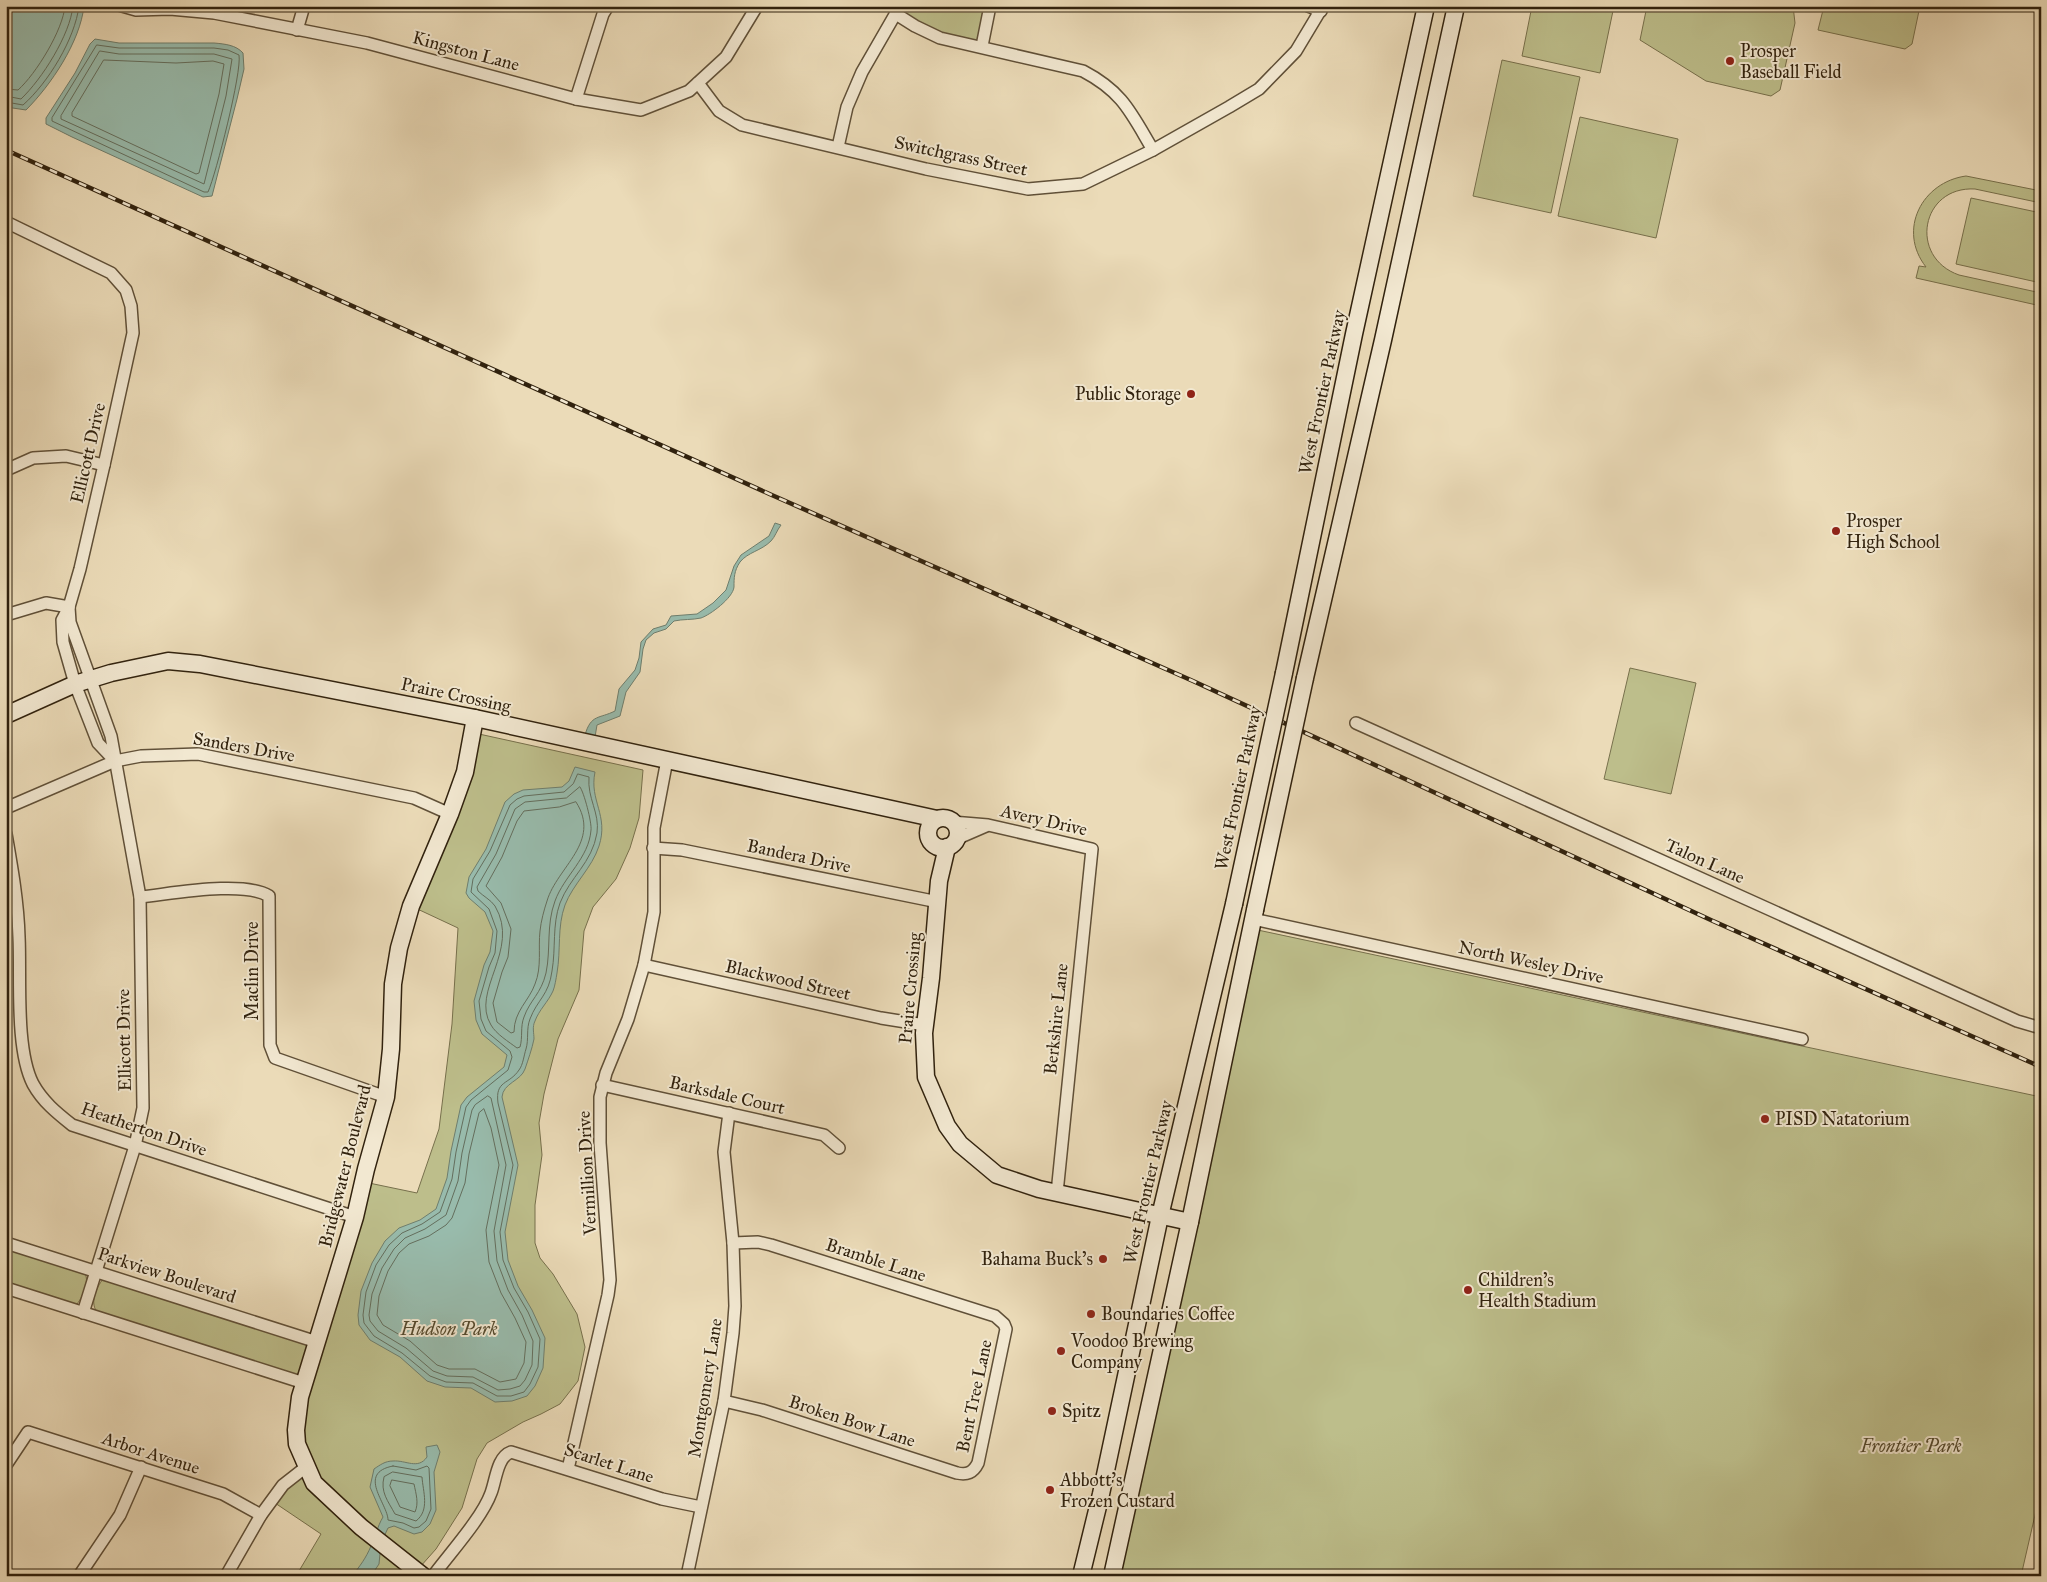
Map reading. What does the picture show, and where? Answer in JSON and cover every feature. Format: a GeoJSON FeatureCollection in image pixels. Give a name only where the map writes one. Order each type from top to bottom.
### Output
{"type":"FeatureCollection","features":[{"type":"Feature","properties":{"kind":"street","name":"Kingston Lane"},"geometry":{"type":"LineString","coordinates":[[122,6],[136,10],[170,8],[214,13],[367,43],[576,99],[641,110],[689,92],[726,57],[757,6]]}},
{"type":"Feature","properties":{"kind":"street"},"geometry":{"type":"LineString","coordinates":[[297,30],[304,6]]}},
{"type":"Feature","properties":{"kind":"street"},"geometry":{"type":"LineString","coordinates":[[576,99],[603,14],[608,6]]}},
{"type":"Feature","properties":{"kind":"street"},"geometry":{"type":"LineString","coordinates":[[982,46],[990,6]]}},
{"type":"Feature","properties":{"kind":"street"},"geometry":{"type":"LineString","coordinates":[[1308,6],[1322,9]]}},
{"type":"Feature","properties":{"kind":"street","name":"West Frontier Parkway"},"geometry":{"type":"LineString","coordinates":[[1082,1576],[1160,1216],[1234,904],[1352,343],[1426,6]]}},
{"type":"Feature","properties":{"kind":"street"},"geometry":{"type":"LineString","coordinates":[[1112,1576],[1190,1222],[1305,678],[1383,340],[1456,6]]}},
{"type":"Feature","properties":{"kind":"street","name":"Switchgrass Street"},"geometry":{"type":"LineString","coordinates":[[698,83],[719,111],[742,125],[926,169],[1028,189],[1083,184],[1154,150],[1259,89],[1296,51],[1322,9]]}},
{"type":"Feature","properties":{"kind":"street"},"geometry":{"type":"LineString","coordinates":[[838,147],[846,107],[862,72],[898,10],[915,26],[940,38],[982,46],[1026,59],[1083,71],[1102,81],[1123,99],[1154,150]]}},
{"type":"Feature","properties":{"kind":"street","name":"Ellicott Drive"},"geometry":{"type":"LineString","coordinates":[[6,222],[111,273],[126,290],[131,306],[132,333],[104,465],[80,569],[69,607],[62,620],[63,642],[111,736],[140,897],[143,1108],[135,1146],[83,1313]]}},
{"type":"Feature","properties":{"kind":"street"},"geometry":{"type":"LineString","coordinates":[[6,470],[33,458],[66,456],[104,465]]}},
{"type":"Feature","properties":{"kind":"street"},"geometry":{"type":"LineString","coordinates":[[6,615],[46,603],[69,607]]}},
{"type":"Feature","properties":{"kind":"street","name":"Ellicott Drive"},"geometry":{"type":"LineString","coordinates":[[69,607],[70,622],[98,743],[115,761]]}},
{"type":"Feature","properties":{"kind":"street","name":"Praire Crossing"},"geometry":{"type":"LineString","coordinates":[[6,715],[83,681],[168,661],[200,664],[475,718],[902,812],[942,834],[938,902],[924,1051],[926,1077],[940,1112],[960,1144],[997,1175],[1020,1183],[1190,1222]]}},
{"type":"Feature","properties":{"kind":"street","name":"Bridgewater Boulevard"},"geometry":{"type":"LineString","coordinates":[[423,1576],[361,1527],[314,1483],[297,1444],[296,1430],[300,1397],[355,1217],[386,1097],[391,1049],[393,984],[399,948],[411,906],[450,814],[465,772],[475,718]]}},
{"type":"Feature","properties":{"kind":"street","name":"Talon Lane"},"geometry":{"type":"LineString","coordinates":[[1356,723],[2008,1017],[2041,1028]]}},
{"type":"Feature","properties":{"kind":"street","name":"Sanders Drive"},"geometry":{"type":"LineString","coordinates":[[6,808],[115,761],[140,756],[198,754],[414,798],[450,814]]}},
{"type":"Feature","properties":{"kind":"street","name":"Vermillion Drive"},"geometry":{"type":"LineString","coordinates":[[568,1469],[609,1287],[610,1262],[600,1143],[599,1109],[602,1085],[628,1019],[644,966],[654,912],[654,828],[668,760]]}},
{"type":"Feature","properties":{"kind":"street","name":"Avery Drive"},"geometry":{"type":"LineString","coordinates":[[942,834],[988,826]]}},
{"type":"Feature","properties":{"kind":"street","name":"Avery Drive"},"geometry":{"type":"LineString","coordinates":[[942,834],[988,826],[1092,849]]}},
{"type":"Feature","properties":{"kind":"street","name":"Heatherton Drive"},"geometry":{"type":"LineString","coordinates":[[6,834],[14,879],[19,934],[23,1052],[33,1083],[47,1105],[72,1125],[355,1217]]}},
{"type":"Feature","properties":{"kind":"street","name":"Bandera Drive"},"geometry":{"type":"LineString","coordinates":[[653,848],[691,852],[938,902]]}},
{"type":"Feature","properties":{"kind":"street","name":"Berkshire Lane"},"geometry":{"type":"LineString","coordinates":[[1057,1193],[1092,849]]}},
{"type":"Feature","properties":{"kind":"street","name":"Maclin Drive"},"geometry":{"type":"LineString","coordinates":[[140,897],[238,888],[260,891],[269,896],[270,1045],[275,1058],[287,1064],[386,1097]]}},
{"type":"Feature","properties":{"kind":"street","name":"North Wesley Drive"},"geometry":{"type":"LineString","coordinates":[[1254,915],[1802,1039]]}},
{"type":"Feature","properties":{"kind":"street","name":"Blackwood Street"},"geometry":{"type":"LineString","coordinates":[[644,966],[881,1018],[925,1025]]}},
{"type":"Feature","properties":{"kind":"street","name":"Barksdale Court"},"geometry":{"type":"LineString","coordinates":[[602,1085],[824,1135],[839,1148]]}},
{"type":"Feature","properties":{"kind":"street","name":"Montgomery Lane"},"geometry":{"type":"LineString","coordinates":[[686,1576],[724,1401],[730,1360],[735,1306],[733,1243],[724,1152],[729,1114]]}},
{"type":"Feature","properties":{"kind":"street","name":"Parkview Boulevard"},"geometry":{"type":"LineString","coordinates":[[6,1242],[317,1342]]}},
{"type":"Feature","properties":{"kind":"street","name":"Bramble Lane"},"geometry":{"type":"LineString","coordinates":[[733,1243],[747,1242],[771,1245],[995,1316],[1004,1324]]}},
{"type":"Feature","properties":{"kind":"street"},"geometry":{"type":"LineString","coordinates":[[6,1288],[304,1383]]}},
{"type":"Feature","properties":{"kind":"street","name":"Bent Tree Lane"},"geometry":{"type":"LineString","coordinates":[[970,1473],[978,1463],[1005,1337],[1004,1324]]}},
{"type":"Feature","properties":{"kind":"street","name":"Broken Bow Lane"},"geometry":{"type":"LineString","coordinates":[[724,1401],[762,1410],[957,1473],[970,1473]]}},
{"type":"Feature","properties":{"kind":"street","name":"Arbor Avenue"},"geometry":{"type":"LineString","coordinates":[[6,1465],[28,1432],[223,1494],[260,1515]]}},
{"type":"Feature","properties":{"kind":"street","name":"Scarlet Lane"},"geometry":{"type":"LineString","coordinates":[[433,1576],[483,1509],[491,1493],[501,1461],[507,1454],[518,1453],[662,1499],[701,1508]]}},
{"type":"Feature","properties":{"kind":"street"},"geometry":{"type":"LineString","coordinates":[[226,1576],[260,1515],[283,1485],[306,1466]]}},
{"type":"Feature","properties":{"kind":"street"},"geometry":{"type":"LineString","coordinates":[[79,1576],[120,1515],[141,1468]]}},
{"type":"Feature","properties":{"kind":"green space"},"geometry":{"type":"Polygon","coordinates":[[[900,6],[990,6],[982,46],[940,38],[896,14],[900,6]]]}},
{"type":"Feature","properties":{"kind":"green space"},"geometry":{"type":"Polygon","coordinates":[[[1532,6],[1614,6],[1600,73],[1522,56],[1532,6]]]}},
{"type":"Feature","properties":{"kind":"green space","name":"Prosper Baseball Field"},"geometry":{"type":"Polygon","coordinates":[[[1647,6],[1793,6],[1795,23],[1780,90],[1771,96],[1706,81],[1640,40],[1647,6]]]}},
{"type":"Feature","properties":{"kind":"green space"},"geometry":{"type":"Polygon","coordinates":[[[1824,6],[1920,6],[1912,44],[1905,49],[1818,30],[1824,6]]]}},
{"type":"Feature","properties":{"kind":"green space"},"geometry":{"type":"Polygon","coordinates":[[[1502,60],[1580,77],[1551,213],[1473,196],[1502,60]]]}},
{"type":"Feature","properties":{"kind":"green space"},"geometry":{"type":"Polygon","coordinates":[[[1580,117],[1678,139],[1656,238],[1558,216],[1580,117]]]}},
{"type":"Feature","properties":{"kind":"green space"},"geometry":{"type":"Polygon","coordinates":[[[1966,176],[2041,191],[2041,203],[1975,189],[1957,191],[1943,199],[1933,210],[1928,224],[1927,239],[1932,254],[1943,266],[1959,275],[2041,293],[2041,306],[1916,278],[1919,266],[1926,267],[1918,253],[1914,238],[1914,224],[1919,210],[1926,198],[1937,188],[1950,180],[1966,176]]]}},
{"type":"Feature","properties":{"kind":"green space"},"geometry":{"type":"Polygon","coordinates":[[[1971,198],[2041,213],[2041,283],[1956,264],[1971,198]]]}},
{"type":"Feature","properties":{"kind":"green space"},"geometry":{"type":"Polygon","coordinates":[[[1630,668],[1696,683],[1671,794],[1604,779],[1630,668]]]}},
{"type":"Feature","properties":{"kind":"green space","name":"Hudson Park"},"geometry":{"type":"Polygon","coordinates":[[[479,734],[643,770],[639,818],[630,848],[616,879],[593,907],[584,931],[579,990],[558,1039],[544,1094],[539,1123],[542,1155],[535,1205],[535,1243],[540,1258],[553,1274],[577,1314],[585,1347],[578,1381],[560,1404],[523,1422],[487,1443],[477,1459],[462,1508],[436,1549],[412,1576],[296,1576],[321,1534],[275,1503],[294,1481],[309,1472],[302,1438],[305,1401],[369,1183],[417,1193],[439,1129],[452,1024],[458,928],[411,906],[479,734]]]}},
{"type":"Feature","properties":{"kind":"green space","name":"Frontier Park"},"geometry":{"type":"Polygon","coordinates":[[[1253,929],[2041,1097],[2041,1489],[2021,1576],[1114,1576],[1253,929]]]}},
{"type":"Feature","properties":{"kind":"green space"},"geometry":{"type":"Polygon","coordinates":[[[6,1245],[84,1271],[86,1275],[85,1288],[77,1304],[70,1304],[6,1282],[6,1245]]]}},
{"type":"Feature","properties":{"kind":"green space"},"geometry":{"type":"Polygon","coordinates":[[[103,1279],[303,1341],[308,1347],[301,1370],[298,1375],[292,1375],[98,1313],[95,1309],[94,1301],[96,1291],[103,1279]]]}},
{"type":"Feature","properties":{"kind":"water"},"geometry":{"type":"Polygon","coordinates":[[[6,6],[84,6],[77,34],[63,62],[36,100],[26,110],[6,107],[6,6]]]}},
{"type":"Feature","properties":{"kind":"water"},"geometry":{"type":"Polygon","coordinates":[[[95,39],[119,43],[218,43],[234,47],[243,53],[244,69],[212,196],[203,197],[46,124],[46,118],[75,73],[90,44],[95,39]]]}},
{"type":"Feature","properties":{"kind":"water"},"geometry":{"type":"Polygon","coordinates":[[[775,523],[781,525],[774,538],[740,562],[735,571],[733,591],[720,606],[701,618],[674,621],[666,629],[654,633],[646,640],[640,672],[626,692],[620,716],[597,725],[595,737],[585,735],[587,728],[593,720],[615,711],[619,689],[635,670],[641,642],[653,629],[666,625],[671,616],[697,614],[713,603],[726,590],[734,566],[741,555],[769,536],[775,523]]]}},
{"type":"Feature","properties":{"kind":"water"},"geometry":{"type":"Polygon","coordinates":[[[575,767],[595,772],[594,791],[602,825],[599,846],[565,905],[560,930],[555,985],[534,1023],[534,1039],[525,1069],[520,1076],[505,1088],[502,1097],[518,1165],[505,1232],[508,1260],[518,1286],[545,1338],[543,1368],[535,1386],[527,1396],[512,1401],[495,1402],[471,1388],[445,1387],[427,1381],[400,1357],[370,1340],[359,1325],[358,1315],[361,1291],[372,1263],[385,1241],[399,1228],[420,1220],[436,1209],[447,1178],[461,1105],[467,1097],[504,1067],[507,1055],[482,1034],[476,1020],[474,1001],[484,965],[490,952],[493,931],[485,912],[466,893],[469,877],[486,849],[505,802],[514,794],[523,790],[562,787],[569,781],[575,767]]]}},
{"type":"Feature","properties":{"kind":"water"},"geometry":{"type":"Polygon","coordinates":[[[437,1445],[440,1452],[434,1472],[436,1510],[430,1524],[422,1532],[414,1534],[394,1526],[388,1528],[381,1543],[379,1564],[371,1576],[352,1576],[367,1554],[383,1517],[370,1487],[374,1469],[390,1461],[412,1464],[420,1463],[427,1457],[426,1447],[437,1445]]]}},
{"type":"Feature","properties":{"kind":"railway"},"geometry":{"type":"LineString","coordinates":[[6,150],[774,496],[1193,681],[1713,921],[2041,1067]]}},
{"type":"Feature","properties":{"kind":"place","name":"Prosper Baseball Field"},"geometry":{"type":"Point","coordinates":[1730,61]}},
{"type":"Feature","properties":{"kind":"place","name":"Public Storage"},"geometry":{"type":"Point","coordinates":[1191,394]}},
{"type":"Feature","properties":{"kind":"place","name":"Prosper High School"},"geometry":{"type":"Point","coordinates":[1836,531]}},
{"type":"Feature","properties":{"kind":"place","name":"PISD Natatorium"},"geometry":{"type":"Point","coordinates":[1765,1119]}},
{"type":"Feature","properties":{"kind":"place","name":"Bahama Buck's"},"geometry":{"type":"Point","coordinates":[1103,1259]}},
{"type":"Feature","properties":{"kind":"place","name":"Children's Health Stadium"},"geometry":{"type":"Point","coordinates":[1468,1290]}},
{"type":"Feature","properties":{"kind":"place","name":"Boundaries Coffee"},"geometry":{"type":"Point","coordinates":[1091,1314]}},
{"type":"Feature","properties":{"kind":"place","name":"Voodoo Brewing Company"},"geometry":{"type":"Point","coordinates":[1061,1351]}},
{"type":"Feature","properties":{"kind":"place","name":"Spitz"},"geometry":{"type":"Point","coordinates":[1052,1411]}},
{"type":"Feature","properties":{"kind":"place","name":"Abbott's Frozen Custard"},"geometry":{"type":"Point","coordinates":[1050,1490]}}]}
